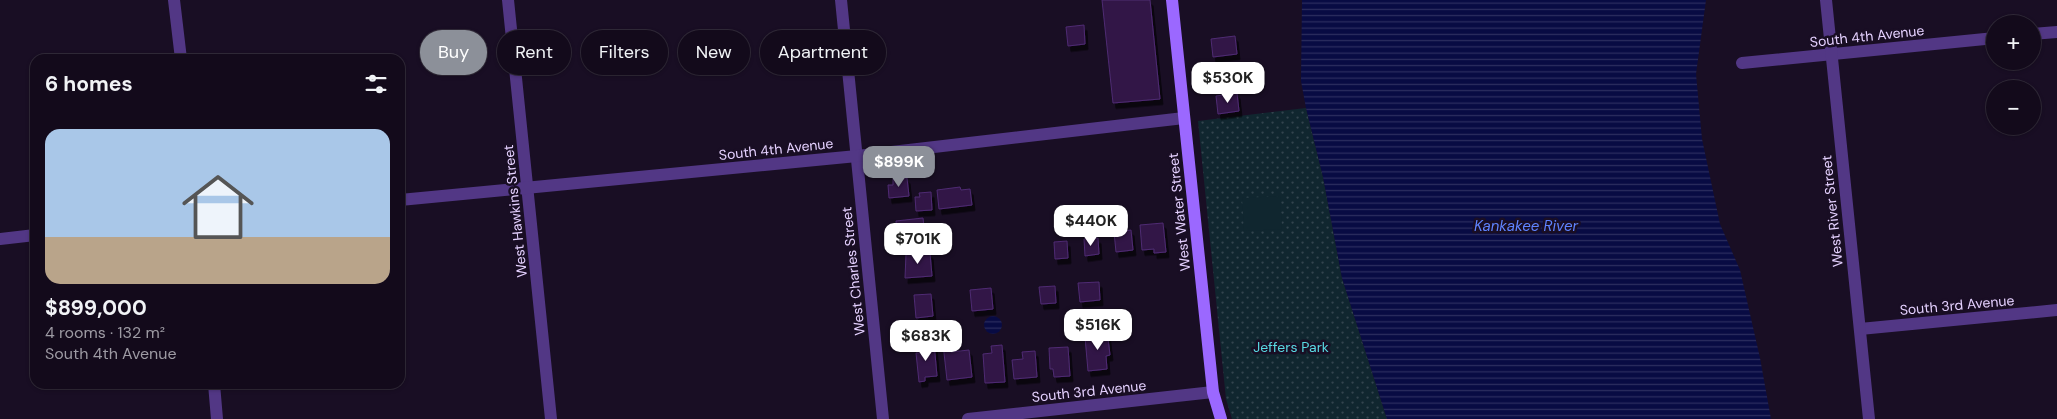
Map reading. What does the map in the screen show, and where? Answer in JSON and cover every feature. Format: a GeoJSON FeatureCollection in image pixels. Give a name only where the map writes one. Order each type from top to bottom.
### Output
{"type":"FeatureCollection","features":[{"type":"Feature","properties":{"kind":"main road","name":"West Water Street"},"geometry":{"type":"LineString","coordinates":[[1172,0],[1213,392],[1221,419]]}},
{"type":"Feature","properties":{"kind":"street"},"geometry":{"type":"LineString","coordinates":[[174,0],[180,54]]}},
{"type":"Feature","properties":{"kind":"street","name":"West Hawkins Street"},"geometry":{"type":"LineString","coordinates":[[508,0],[551,419]]}},
{"type":"Feature","properties":{"kind":"street","name":"West Charles Street"},"geometry":{"type":"LineString","coordinates":[[841,0],[883,419]]}},
{"type":"Feature","properties":{"kind":"street","name":"West River Street"},"geometry":{"type":"LineString","coordinates":[[1826,0],[1869,419]]}},
{"type":"Feature","properties":{"kind":"street"},"geometry":{"type":"LineString","coordinates":[[2041,33],[2057,32]]}},
{"type":"Feature","properties":{"kind":"street","name":"South 4th Avenue"},"geometry":{"type":"LineString","coordinates":[[1742,63],[1986,39]]}},
{"type":"Feature","properties":{"kind":"street","name":"South 4th Avenue"},"geometry":{"type":"LineString","coordinates":[[405,200],[857,156],[1184,118]]}},
{"type":"Feature","properties":{"kind":"street"},"geometry":{"type":"LineString","coordinates":[[0,239],[30,236]]}},
{"type":"Feature","properties":{"kind":"street","name":"South 3rd Avenue"},"geometry":{"type":"LineString","coordinates":[[1860,329],[2057,310]]}},
{"type":"Feature","properties":{"kind":"street"},"geometry":{"type":"LineString","coordinates":[[214,389],[217,419]]}},
{"type":"Feature","properties":{"kind":"street","name":"South 3rd Avenue"},"geometry":{"type":"LineString","coordinates":[[968,419],[1213,392]]}},
{"type":"Feature","properties":{"kind":"green space","name":"Jeffers Park"},"geometry":{"type":"Polygon","coordinates":[[[1306,108],[1323,177],[1342,278],[1387,419],[1232,419],[1226,399],[1198,121],[1306,108]]]}},
{"type":"Feature","properties":{"kind":"green space"},"geometry":{"type":"Polygon","coordinates":[[[1280,196],[1282,229],[1244,231],[1242,198],[1280,196]]]}},
{"type":"Feature","properties":{"kind":"water","name":"Kankakee River"},"geometry":{"type":"Polygon","coordinates":[[[1302,0],[1706,0],[1696,74],[1702,139],[1720,224],[1740,270],[1760,358],[1771,419],[1387,419],[1342,278],[1323,177],[1306,108],[1301,81],[1302,0]]]}},
{"type":"Feature","properties":{"kind":"water"},"geometry":{"type":"Polygon","coordinates":[[[993,316],[999,319],[1002,325],[999,331],[993,334],[987,331],[984,325],[987,319],[993,316]]]}},
{"type":"Feature","properties":{"kind":"building"},"geometry":{"type":"Polygon","coordinates":[[[1102,0],[1150,0],[1160,99],[1113,103],[1102,0]]]}},
{"type":"Feature","properties":{"kind":"building"},"geometry":{"type":"Polygon","coordinates":[[[1084,25],[1085,44],[1068,46],[1066,27],[1084,25]]]}},
{"type":"Feature","properties":{"kind":"building"},"geometry":{"type":"Polygon","coordinates":[[[1235,36],[1237,54],[1213,57],[1211,39],[1235,36]]]}},
{"type":"Feature","properties":{"kind":"building"},"geometry":{"type":"Polygon","coordinates":[[[1237,93],[1239,111],[1218,114],[1216,96],[1237,93]]]}},
{"type":"Feature","properties":{"kind":"building"},"geometry":{"type":"Polygon","coordinates":[[[907,178],[909,196],[889,198],[888,185],[893,185],[893,179],[907,178]]]}},
{"type":"Feature","properties":{"kind":"building"},"geometry":{"type":"Polygon","coordinates":[[[960,187],[961,190],[970,189],[972,205],[939,209],[937,190],[960,187]]]}},
{"type":"Feature","properties":{"kind":"building"},"geometry":{"type":"Polygon","coordinates":[[[931,192],[932,210],[916,211],[915,197],[920,197],[919,193],[931,192]]]}},
{"type":"Feature","properties":{"kind":"building"},"geometry":{"type":"Polygon","coordinates":[[[923,218],[925,236],[897,239],[896,221],[923,218]]]}},
{"type":"Feature","properties":{"kind":"building"},"geometry":{"type":"Polygon","coordinates":[[[1163,223],[1166,252],[1154,253],[1154,249],[1142,250],[1140,225],[1163,223]]]}},
{"type":"Feature","properties":{"kind":"building"},"geometry":{"type":"Polygon","coordinates":[[[947,228],[948,240],[932,241],[931,230],[947,228]]]}},
{"type":"Feature","properties":{"kind":"building"},"geometry":{"type":"Polygon","coordinates":[[[1131,230],[1133,250],[1116,252],[1114,232],[1131,230]]]}},
{"type":"Feature","properties":{"kind":"building"},"geometry":{"type":"Polygon","coordinates":[[[1098,238],[1099,254],[1085,256],[1084,239],[1098,238]]]}},
{"type":"Feature","properties":{"kind":"building"},"geometry":{"type":"Polygon","coordinates":[[[1067,241],[1068,258],[1055,259],[1054,242],[1067,241]]]}},
{"type":"Feature","properties":{"kind":"building"},"geometry":{"type":"Polygon","coordinates":[[[930,253],[932,276],[905,278],[906,254],[930,253]]]}},
{"type":"Feature","properties":{"kind":"building"},"geometry":{"type":"Polygon","coordinates":[[[1099,282],[1100,300],[1080,302],[1078,283],[1099,282]]]}},
{"type":"Feature","properties":{"kind":"building"},"geometry":{"type":"Polygon","coordinates":[[[1055,286],[1056,303],[1041,304],[1039,287],[1055,286]]]}},
{"type":"Feature","properties":{"kind":"building"},"geometry":{"type":"Polygon","coordinates":[[[991,288],[993,309],[972,311],[970,290],[991,288]]]}},
{"type":"Feature","properties":{"kind":"building"},"geometry":{"type":"Polygon","coordinates":[[[931,294],[933,316],[916,318],[914,295],[931,294]]]}},
{"type":"Feature","properties":{"kind":"building"},"geometry":{"type":"Polygon","coordinates":[[[1107,330],[1110,355],[1106,356],[1107,369],[1088,371],[1085,337],[1096,336],[1095,331],[1107,330]]]}},
{"type":"Feature","properties":{"kind":"building"},"geometry":{"type":"Polygon","coordinates":[[[934,343],[937,376],[925,377],[925,381],[919,382],[916,353],[920,353],[919,344],[934,343]]]}},
{"type":"Feature","properties":{"kind":"building"},"geometry":{"type":"Polygon","coordinates":[[[951,343],[951,352],[969,350],[972,377],[947,380],[943,344],[951,343]]]}},
{"type":"Feature","properties":{"kind":"building"},"geometry":{"type":"Polygon","coordinates":[[[1002,345],[1005,382],[985,383],[983,354],[992,353],[991,346],[1002,345]]]}},
{"type":"Feature","properties":{"kind":"building"},"geometry":{"type":"Polygon","coordinates":[[[1068,347],[1070,376],[1054,377],[1053,369],[1050,369],[1049,348],[1068,347]]]}},
{"type":"Feature","properties":{"kind":"building"},"geometry":{"type":"Polygon","coordinates":[[[1035,351],[1037,377],[1014,379],[1012,360],[1023,359],[1022,352],[1035,351]]]}}]}
